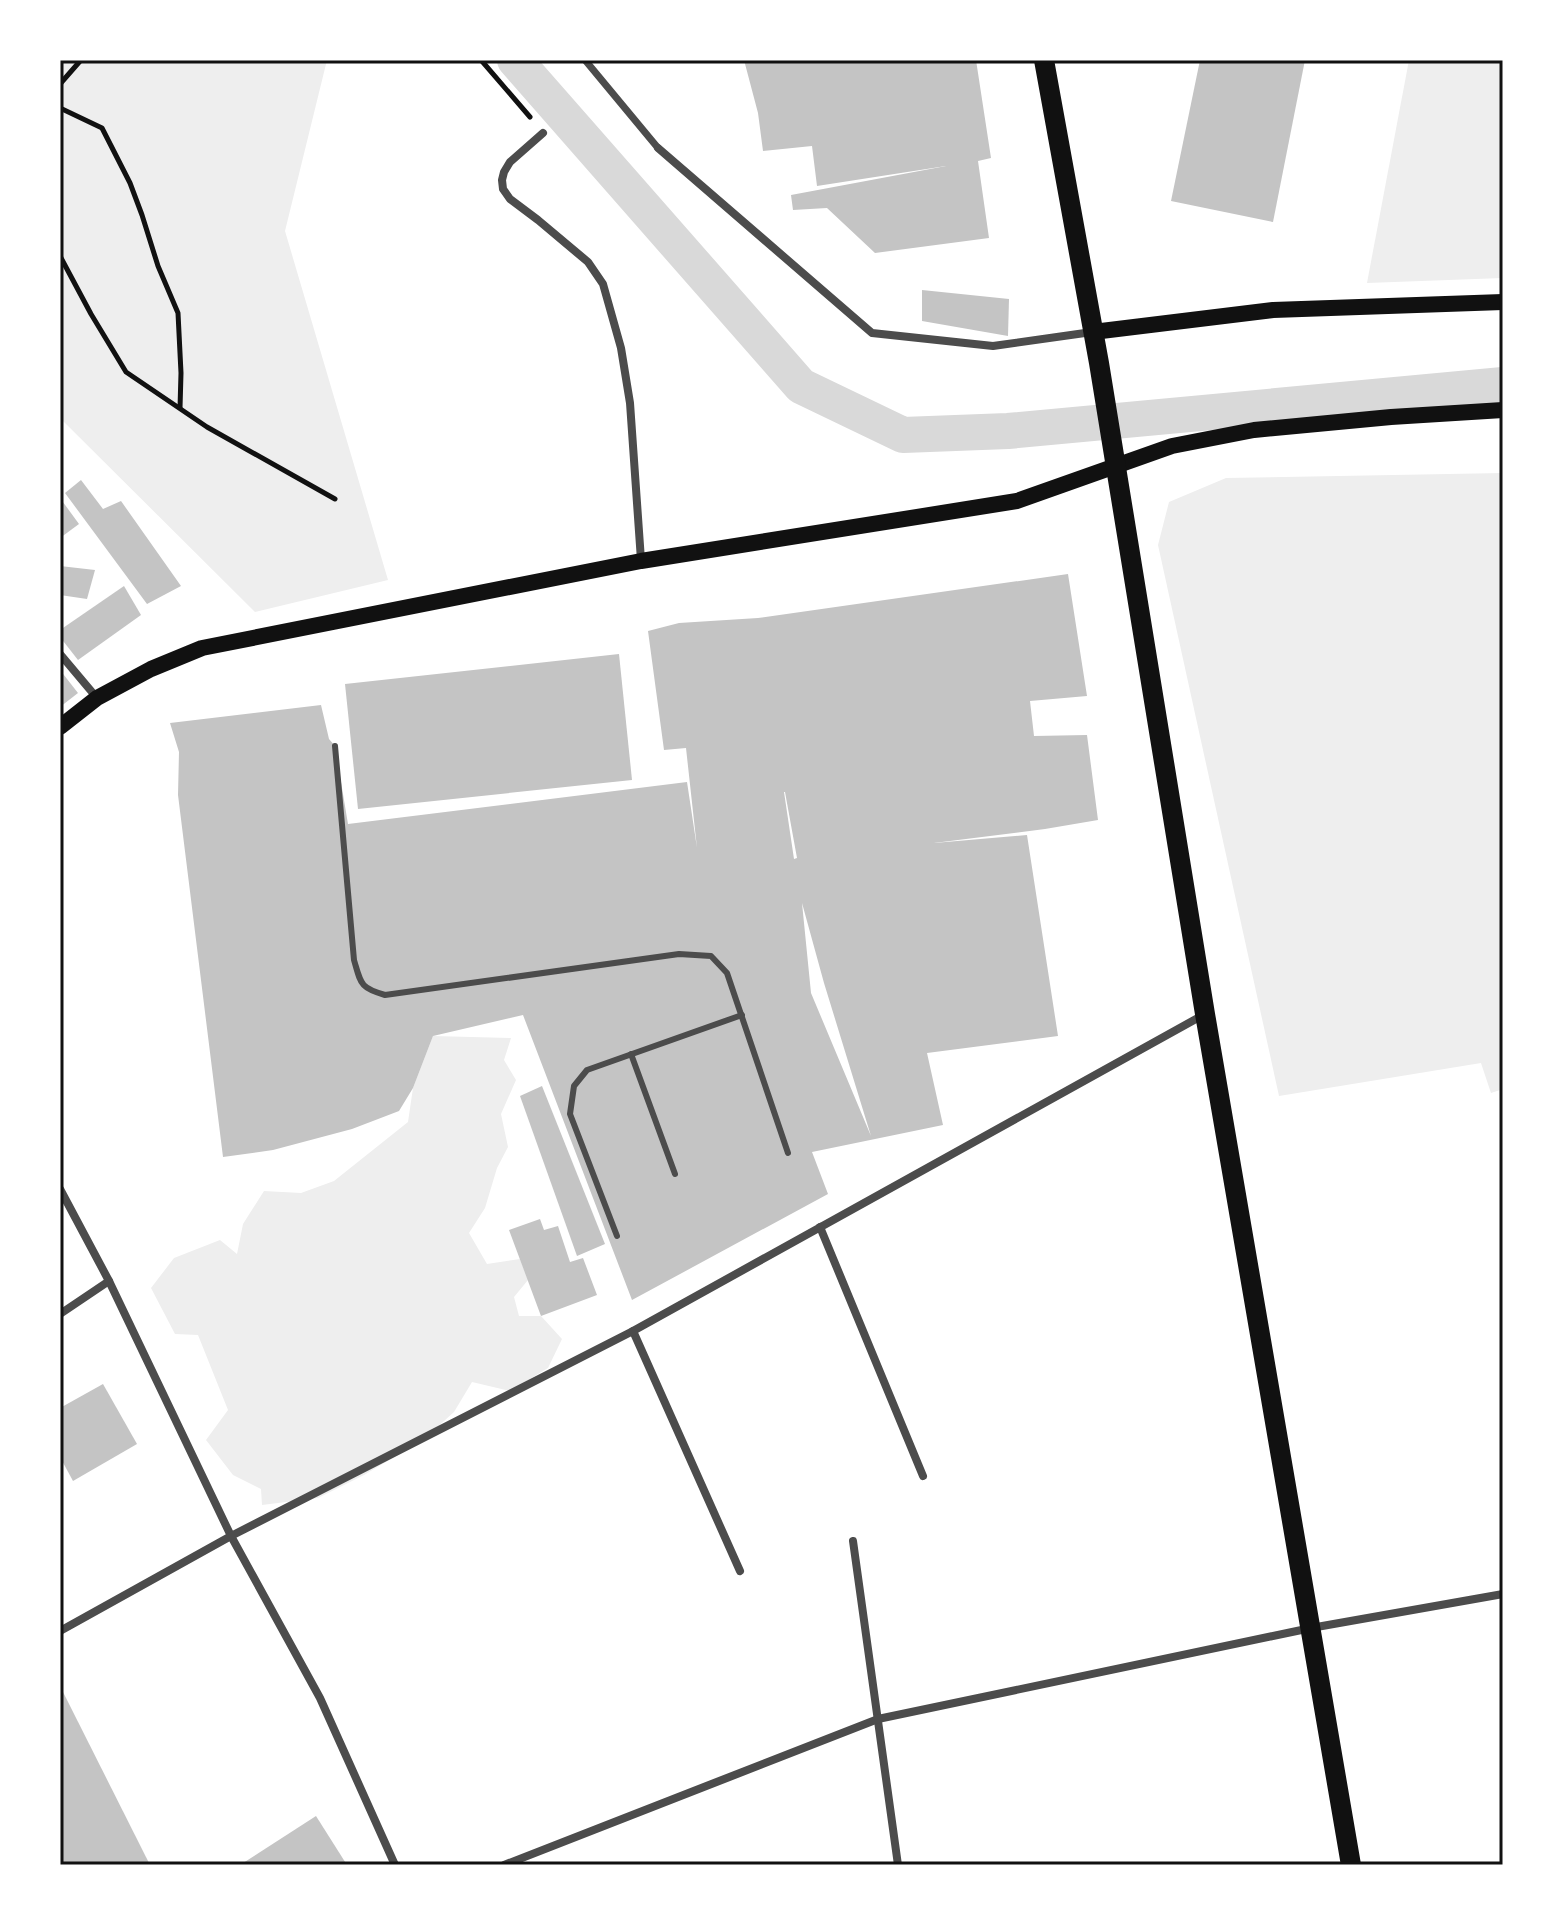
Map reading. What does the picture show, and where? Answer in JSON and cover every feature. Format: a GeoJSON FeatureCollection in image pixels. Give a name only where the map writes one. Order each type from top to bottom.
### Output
{"type":"FeatureCollection","features":[{"type":"Feature","properties":{"kind":"main road"},"geometry":{"type":"LineString","coordinates":[[1044,60],[1099,363],[1205,1014],[1351,1865]]}},
{"type":"Feature","properties":{"kind":"main road"},"geometry":{"type":"LineString","coordinates":[[1093,332],[1273,310],[1503,302]]}},
{"type":"Feature","properties":{"kind":"main road"},"geometry":{"type":"LineString","coordinates":[[60,727],[97,698],[151,669],[202,648],[641,561],[1017,501],[1172,446],[1254,430],[1503,410]]}},
{"type":"Feature","properties":{"kind":"street"},"geometry":{"type":"LineString","coordinates":[[585,60],[658,148],[872,333],[993,346],[1093,332]]}},
{"type":"Feature","properties":{"kind":"street"},"geometry":{"type":"LineString","coordinates":[[543,133],[510,162],[504,172],[503,189],[510,199],[588,262],[603,284],[621,348],[630,403],[641,561]]}},
{"type":"Feature","properties":{"kind":"street"},"geometry":{"type":"LineString","coordinates":[[60,654],[97,698]]}},
{"type":"Feature","properties":{"kind":"street"},"geometry":{"type":"LineString","coordinates":[[60,1631],[231,1536],[633,1331],[1205,1014]]}},
{"type":"Feature","properties":{"kind":"street"},"geometry":{"type":"LineString","coordinates":[[60,1189],[109,1281],[231,1536],[320,1698],[395,1865]]}},
{"type":"Feature","properties":{"kind":"street"},"geometry":{"type":"LineString","coordinates":[[820,1227],[923,1476]]}},
{"type":"Feature","properties":{"kind":"street"},"geometry":{"type":"LineString","coordinates":[[60,1314],[109,1281]]}},
{"type":"Feature","properties":{"kind":"street"},"geometry":{"type":"LineString","coordinates":[[633,1331],[740,1571]]}},
{"type":"Feature","properties":{"kind":"street"},"geometry":{"type":"LineString","coordinates":[[853,1541],[898,1865]]}},
{"type":"Feature","properties":{"kind":"street"},"geometry":{"type":"LineString","coordinates":[[504,1865],[878,1719],[1311,1628],[1503,1594]]}},
{"type":"Feature","properties":{"kind":"lane"},"geometry":{"type":"LineString","coordinates":[[335,746],[354,960],[361,984],[368,990],[385,995],[679,954],[711,956],[727,973],[788,1153]]}},
{"type":"Feature","properties":{"kind":"lane"},"geometry":{"type":"LineString","coordinates":[[617,1236],[570,1114],[574,1086],[587,1070],[742,1015]]}},
{"type":"Feature","properties":{"kind":"lane"},"geometry":{"type":"LineString","coordinates":[[631,1054],[675,1174]]}},
{"type":"Feature","properties":{"kind":"path"},"geometry":{"type":"LineString","coordinates":[[60,84],[81,60]]}},
{"type":"Feature","properties":{"kind":"path"},"geometry":{"type":"LineString","coordinates":[[481,60],[543,133]]}},
{"type":"Feature","properties":{"kind":"path"},"geometry":{"type":"LineString","coordinates":[[60,108],[102,128],[130,183],[158,266],[178,313],[180,409]]}},
{"type":"Feature","properties":{"kind":"path"},"geometry":{"type":"LineString","coordinates":[[60,256],[126,372],[247,451],[335,499]]}},
{"type":"Feature","properties":{"kind":"shaded area"},"geometry":{"type":"Polygon","coordinates":[[[60,60],[327,60],[285,231],[388,580],[255,612],[60,418],[60,60]]]}},
{"type":"Feature","properties":{"kind":"shaded area"},"geometry":{"type":"Polygon","coordinates":[[[1409,60],[1503,60],[1503,278],[1367,283],[1409,60]]]}},
{"type":"Feature","properties":{"kind":"shaded area"},"geometry":{"type":"Polygon","coordinates":[[[1503,473],[1503,1089],[1491,1093],[1481,1063],[1279,1096],[1158,545],[1169,502],[1226,478],[1503,473]]]}},
{"type":"Feature","properties":{"kind":"shaded area"},"geometry":{"type":"Polygon","coordinates":[[[433,1036],[511,1038],[504,1060],[516,1080],[501,1114],[508,1147],[497,1168],[485,1208],[469,1233],[487,1264],[520,1259],[528,1280],[514,1297],[519,1316],[541,1316],[562,1339],[548,1368],[510,1391],[472,1382],[454,1412],[423,1440],[364,1475],[318,1498],[262,1505],[261,1489],[233,1475],[206,1440],[228,1410],[198,1335],[175,1334],[151,1288],[174,1258],[220,1240],[237,1254],[243,1224],[264,1191],[301,1193],[334,1181],[408,1122],[413,1088],[433,1036]]]}},
{"type":"Feature","properties":{"kind":"building"},"geometry":{"type":"Polygon","coordinates":[[[744,60],[976,60],[991,158],[978,161],[989,238],[875,253],[827,208],[793,210],[791,195],[946,166],[817,186],[812,146],[763,151],[758,113],[744,60]]]}},
{"type":"Feature","properties":{"kind":"building"},"geometry":{"type":"Polygon","coordinates":[[[1200,60],[1305,60],[1273,222],[1171,201],[1200,60]]]}},
{"type":"Feature","properties":{"kind":"building"},"geometry":{"type":"Polygon","coordinates":[[[922,290],[1009,299],[1008,336],[922,321],[922,290]]]}},
{"type":"Feature","properties":{"kind":"building"},"geometry":{"type":"Polygon","coordinates":[[[81,480],[103,509],[121,501],[181,586],[147,604],[65,493],[81,480]]]}},
{"type":"Feature","properties":{"kind":"building"},"geometry":{"type":"Polygon","coordinates":[[[60,498],[79,524],[60,538],[60,498]]]}},
{"type":"Feature","properties":{"kind":"building"},"geometry":{"type":"Polygon","coordinates":[[[60,566],[95,570],[87,599],[60,595],[60,566]]]}},
{"type":"Feature","properties":{"kind":"building"},"geometry":{"type":"Polygon","coordinates":[[[1068,574],[1087,696],[1030,701],[1034,736],[1087,735],[1098,820],[934,843],[1027,835],[1058,1036],[927,1053],[943,1125],[812,1152],[828,1194],[632,1300],[523,1015],[433,1036],[413,1088],[399,1111],[352,1129],[273,1150],[223,1157],[178,795],[179,752],[170,723],[321,705],[329,739],[335,746],[348,824],[687,782],[697,848],[686,748],[664,750],[648,631],[679,623],[758,618],[1068,574]],[[784,792],[794,859],[797,858],[784,792]],[[802,903],[811,993],[871,1136],[824,983],[802,903]]]}},
{"type":"Feature","properties":{"kind":"building"},"geometry":{"type":"Polygon","coordinates":[[[124,586],[141,615],[78,660],[60,637],[60,630],[124,586]]]}},
{"type":"Feature","properties":{"kind":"building"},"geometry":{"type":"Polygon","coordinates":[[[619,654],[632,780],[358,809],[345,684],[619,654]]]}},
{"type":"Feature","properties":{"kind":"building"},"geometry":{"type":"Polygon","coordinates":[[[60,670],[78,693],[60,707],[60,670]]]}},
{"type":"Feature","properties":{"kind":"building"},"geometry":{"type":"Polygon","coordinates":[[[542,1086],[605,1244],[577,1256],[520,1096],[542,1086]]]}},
{"type":"Feature","properties":{"kind":"building"},"geometry":{"type":"Polygon","coordinates":[[[540,1219],[544,1230],[558,1226],[570,1262],[583,1258],[597,1295],[541,1316],[509,1230],[540,1219]]]}},
{"type":"Feature","properties":{"kind":"building"},"geometry":{"type":"Polygon","coordinates":[[[103,1384],[137,1444],[73,1481],[60,1457],[60,1408],[103,1384]]]}},
{"type":"Feature","properties":{"kind":"building"},"geometry":{"type":"Polygon","coordinates":[[[60,1686],[150,1865],[60,1865],[60,1686]]]}},
{"type":"Feature","properties":{"kind":"building"},"geometry":{"type":"Polygon","coordinates":[[[316,1816],[347,1865],[240,1865],[316,1816]]]}},
{"type":"Feature","properties":{"kind":"waterway"},"geometry":{"type":"LineString","coordinates":[[515,60],[801,386],[903,435],[1008,431],[1503,385]]}}]}
